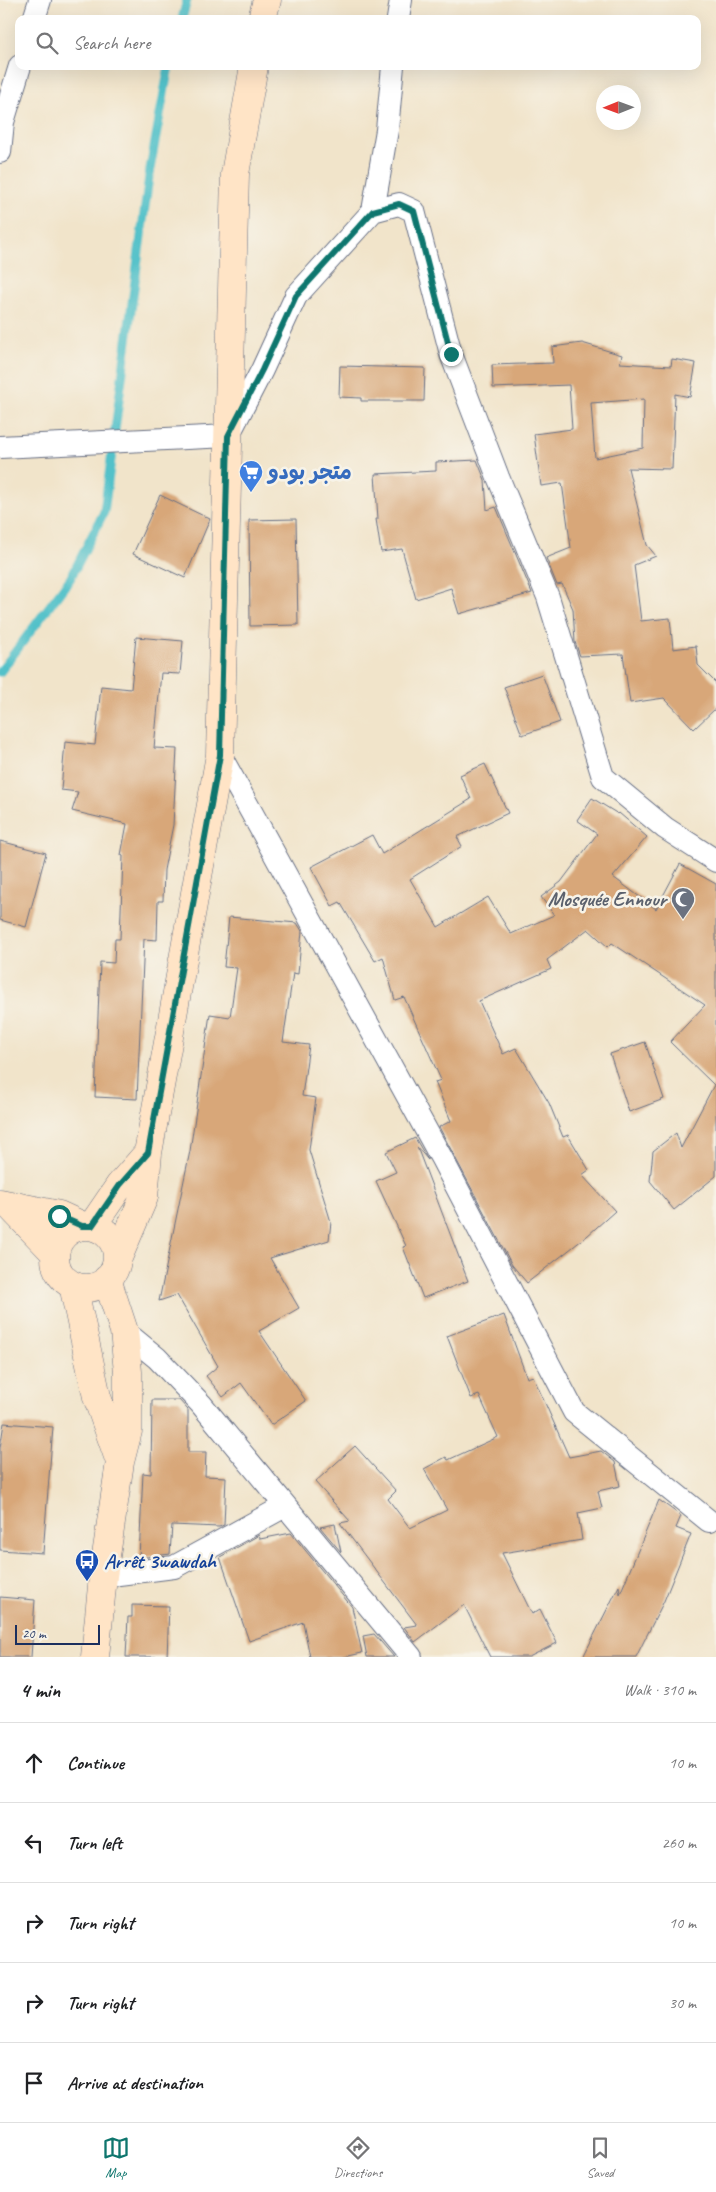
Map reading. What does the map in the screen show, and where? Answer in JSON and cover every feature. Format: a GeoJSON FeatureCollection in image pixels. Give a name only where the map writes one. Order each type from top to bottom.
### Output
{"type":"FeatureCollection","features":[{"type":"Feature","properties":{"kind":"street"},"geometry":{"type":"LineString","coordinates":[[35,15],[40,0]]}},
{"type":"Feature","properties":{"kind":"street"},"geometry":{"type":"LineString","coordinates":[[263,15],[267,0]]}},
{"type":"Feature","properties":{"kind":"street"},"geometry":{"type":"LineString","coordinates":[[398,15],[400,0]]}},
{"type":"Feature","properties":{"kind":"street"},"geometry":{"type":"LineString","coordinates":[[0,152],[2,122],[19,70]]}},
{"type":"Feature","properties":{"kind":"street"},"geometry":{"type":"LineString","coordinates":[[73,1285],[91,1287],[112,1270],[144,1197],[148,1153],[220,755],[235,174],[253,70]]}},
{"type":"Feature","properties":{"kind":"street"},"geometry":{"type":"LineString","coordinates":[[228,436],[262,370],[296,296],[373,211],[387,130],[393,70]]}},
{"type":"Feature","properties":{"kind":"street"},"geometry":{"type":"LineString","coordinates":[[373,211],[399,204],[414,211],[451,354],[498,477],[548,597],[603,777],[665,828],[716,861]]}},
{"type":"Feature","properties":{"kind":"street"},"geometry":{"type":"LineString","coordinates":[[0,447],[156,441],[228,436]]}},
{"type":"Feature","properties":{"kind":"street"},"geometry":{"type":"LineString","coordinates":[[220,755],[442,1159],[574,1412],[709,1520]]}},
{"type":"Feature","properties":{"kind":"street"},"geometry":{"type":"LineString","coordinates":[[55,1253],[64,1235],[87,1226],[148,1153]]}},
{"type":"Feature","properties":{"kind":"street"},"geometry":{"type":"LineString","coordinates":[[5,1204],[59,1216],[100,1230],[113,1242],[112,1270],[124,1332],[128,1372],[128,1431],[120,1462],[103,1576],[95,1657]]}},
{"type":"Feature","properties":{"kind":"street"},"geometry":{"type":"LineString","coordinates":[[5,1204],[55,1253],[60,1273],[73,1285],[97,1397],[120,1462]]}},
{"type":"Feature","properties":{"kind":"street"},"geometry":{"type":"LineString","coordinates":[[124,1332],[157,1358],[201,1404],[411,1657]]}},
{"type":"Feature","properties":{"kind":"street"},"geometry":{"type":"LineString","coordinates":[[103,1576],[174,1567],[285,1506]]}},
{"type":"Feature","properties":{"kind":"building"},"geometry":{"type":"Polygon","coordinates":[[[582,343],[622,355],[620,363],[671,366],[672,359],[696,363],[690,397],[675,394],[672,469],[628,468],[647,545],[656,556],[634,565],[641,621],[670,618],[673,649],[696,646],[698,665],[716,683],[716,708],[694,729],[664,698],[630,703],[623,654],[580,656],[575,642],[573,609],[562,584],[557,585],[546,558],[571,548],[562,483],[541,486],[534,434],[572,429],[569,385],[493,388],[492,365],[553,363],[552,347],[582,343]],[[644,399],[591,403],[595,458],[643,448],[644,399]]]}},
{"type":"Feature","properties":{"kind":"building"},"geometry":{"type":"Polygon","coordinates":[[[340,366],[425,368],[424,401],[361,401],[361,398],[339,397],[340,366]]]}},
{"type":"Feature","properties":{"kind":"building"},"geometry":{"type":"Polygon","coordinates":[[[477,460],[485,480],[487,510],[496,507],[532,593],[459,614],[451,588],[416,599],[402,549],[381,552],[376,519],[378,519],[375,474],[436,471],[436,462],[477,460]]]}},
{"type":"Feature","properties":{"kind":"building"},"geometry":{"type":"Polygon","coordinates":[[[160,495],[210,519],[185,578],[133,554],[160,495]]]}},
{"type":"Feature","properties":{"kind":"building"},"geometry":{"type":"Polygon","coordinates":[[[296,519],[298,625],[250,626],[249,520],[296,519]]]}},
{"type":"Feature","properties":{"kind":"building"},"geometry":{"type":"Polygon","coordinates":[[[136,637],[183,641],[180,674],[161,673],[154,748],[177,749],[173,825],[164,870],[163,901],[158,901],[157,940],[144,939],[137,1099],[95,1097],[100,962],[114,963],[115,939],[120,939],[123,856],[121,855],[127,824],[72,811],[78,792],[61,790],[65,742],[95,745],[101,686],[131,689],[136,637]]]}},
{"type":"Feature","properties":{"kind":"building"},"geometry":{"type":"Polygon","coordinates":[[[542,674],[560,722],[522,735],[504,687],[542,674]]]}},
{"type":"Feature","properties":{"kind":"building"},"geometry":{"type":"Polygon","coordinates":[[[485,764],[508,813],[457,837],[462,846],[410,879],[438,927],[488,897],[511,934],[554,915],[541,897],[561,882],[597,834],[577,820],[592,798],[619,813],[647,837],[613,877],[656,909],[680,864],[716,884],[716,1176],[674,1210],[650,1181],[653,1151],[676,1133],[681,1148],[714,1085],[670,1042],[705,1005],[612,943],[608,947],[588,929],[547,960],[551,969],[479,1001],[503,1054],[516,1048],[549,1103],[563,1137],[568,1135],[589,1170],[582,1175],[615,1211],[587,1236],[527,1283],[512,1265],[439,1127],[451,1121],[435,1082],[441,1080],[404,997],[395,1000],[383,957],[375,961],[340,902],[332,906],[311,867],[372,835],[382,854],[471,799],[460,775],[485,764]]]}},
{"type":"Feature","properties":{"kind":"building"},"geometry":{"type":"Polygon","coordinates":[[[0,841],[46,853],[26,927],[0,920],[0,841]]]}},
{"type":"Feature","properties":{"kind":"building"},"geometry":{"type":"Polygon","coordinates":[[[229,917],[297,923],[302,931],[298,974],[293,973],[283,1042],[309,1045],[302,1096],[316,1098],[309,1150],[331,1222],[329,1240],[270,1258],[299,1308],[259,1331],[306,1401],[271,1425],[241,1383],[223,1397],[206,1376],[218,1366],[177,1295],[159,1301],[190,1151],[210,1014],[230,1017],[237,968],[224,967],[229,917]]]}},
{"type":"Feature","properties":{"kind":"building"},"geometry":{"type":"Polygon","coordinates":[[[645,1042],[664,1099],[629,1112],[610,1054],[645,1042]]]}},
{"type":"Feature","properties":{"kind":"building"},"geometry":{"type":"Polygon","coordinates":[[[415,1138],[428,1160],[417,1147],[468,1281],[423,1298],[403,1247],[406,1246],[376,1181],[396,1172],[386,1152],[415,1138]]]}},
{"type":"Feature","properties":{"kind":"building"},"geometry":{"type":"Polygon","coordinates":[[[504,1315],[527,1378],[533,1376],[569,1457],[601,1451],[615,1462],[620,1486],[598,1491],[602,1508],[578,1513],[582,1540],[502,1553],[532,1614],[540,1609],[557,1643],[529,1657],[490,1657],[464,1605],[415,1642],[404,1627],[417,1625],[340,1523],[350,1521],[315,1482],[355,1446],[396,1491],[388,1499],[410,1528],[447,1510],[424,1469],[446,1457],[448,1460],[498,1437],[479,1395],[471,1398],[447,1336],[504,1315]]]}},
{"type":"Feature","properties":{"kind":"building"},"geometry":{"type":"Polygon","coordinates":[[[152,1400],[179,1400],[188,1410],[188,1452],[206,1452],[205,1476],[226,1477],[224,1525],[219,1527],[172,1525],[170,1554],[139,1558],[143,1473],[151,1474],[152,1400]]]}},
{"type":"Feature","properties":{"kind":"building"},"geometry":{"type":"Polygon","coordinates":[[[4,1423],[53,1427],[43,1553],[0,1550],[0,1448],[4,1423]]]}},
{"type":"Feature","properties":{"kind":"building"},"geometry":{"type":"Polygon","coordinates":[[[659,1500],[681,1516],[676,1528],[691,1534],[664,1601],[636,1657],[583,1657],[619,1586],[620,1594],[659,1500]]]}},
{"type":"Feature","properties":{"kind":"building"},"geometry":{"type":"Polygon","coordinates":[[[335,1524],[341,1552],[320,1527],[335,1524]]]}},
{"type":"Feature","properties":{"kind":"building"},"geometry":{"type":"Polygon","coordinates":[[[291,1533],[352,1607],[362,1653],[344,1657],[310,1657],[303,1622],[249,1641],[220,1557],[259,1535],[260,1539],[291,1533]]]}},
{"type":"Feature","properties":{"kind":"building"},"geometry":{"type":"Polygon","coordinates":[[[0,1597],[35,1600],[31,1657],[0,1657],[0,1597]]]}},
{"type":"Feature","properties":{"kind":"building"},"geometry":{"type":"Polygon","coordinates":[[[132,1605],[169,1606],[167,1657],[126,1657],[128,1617],[132,1617],[132,1605]]]}},
{"type":"Feature","properties":{"kind":"building"},"geometry":{"type":"Polygon","coordinates":[[[374,1634],[394,1657],[367,1657],[363,1636],[374,1634]]]}},
{"type":"Feature","properties":{"kind":"waterway"},"geometry":{"type":"LineString","coordinates":[[183,15],[187,0]]}},
{"type":"Feature","properties":{"kind":"waterway"},"geometry":{"type":"LineString","coordinates":[[0,672],[70,579],[104,512],[150,169],[168,70]]}},
{"type":"Feature","properties":{"kind":"place","name":"متجر بودو"},"geometry":{"type":"Point","coordinates":[251,493]}},
{"type":"Feature","properties":{"kind":"place","name":"Mosquée Ennour"},"geometry":{"type":"Point","coordinates":[683,920]}},
{"type":"Feature","properties":{"kind":"place","name":"Arrêt 3wawdah"},"geometry":{"type":"Point","coordinates":[87,1582]}},
{"type":"Feature","properties":{"kind":"route"},"geometry":{"type":"LineString","coordinates":[[59,1216],[82,1226],[92,1226],[120,1185],[148,1153],[220,755],[228,436],[262,370],[296,296],[373,211],[399,204],[414,211],[451,354]]}}]}
